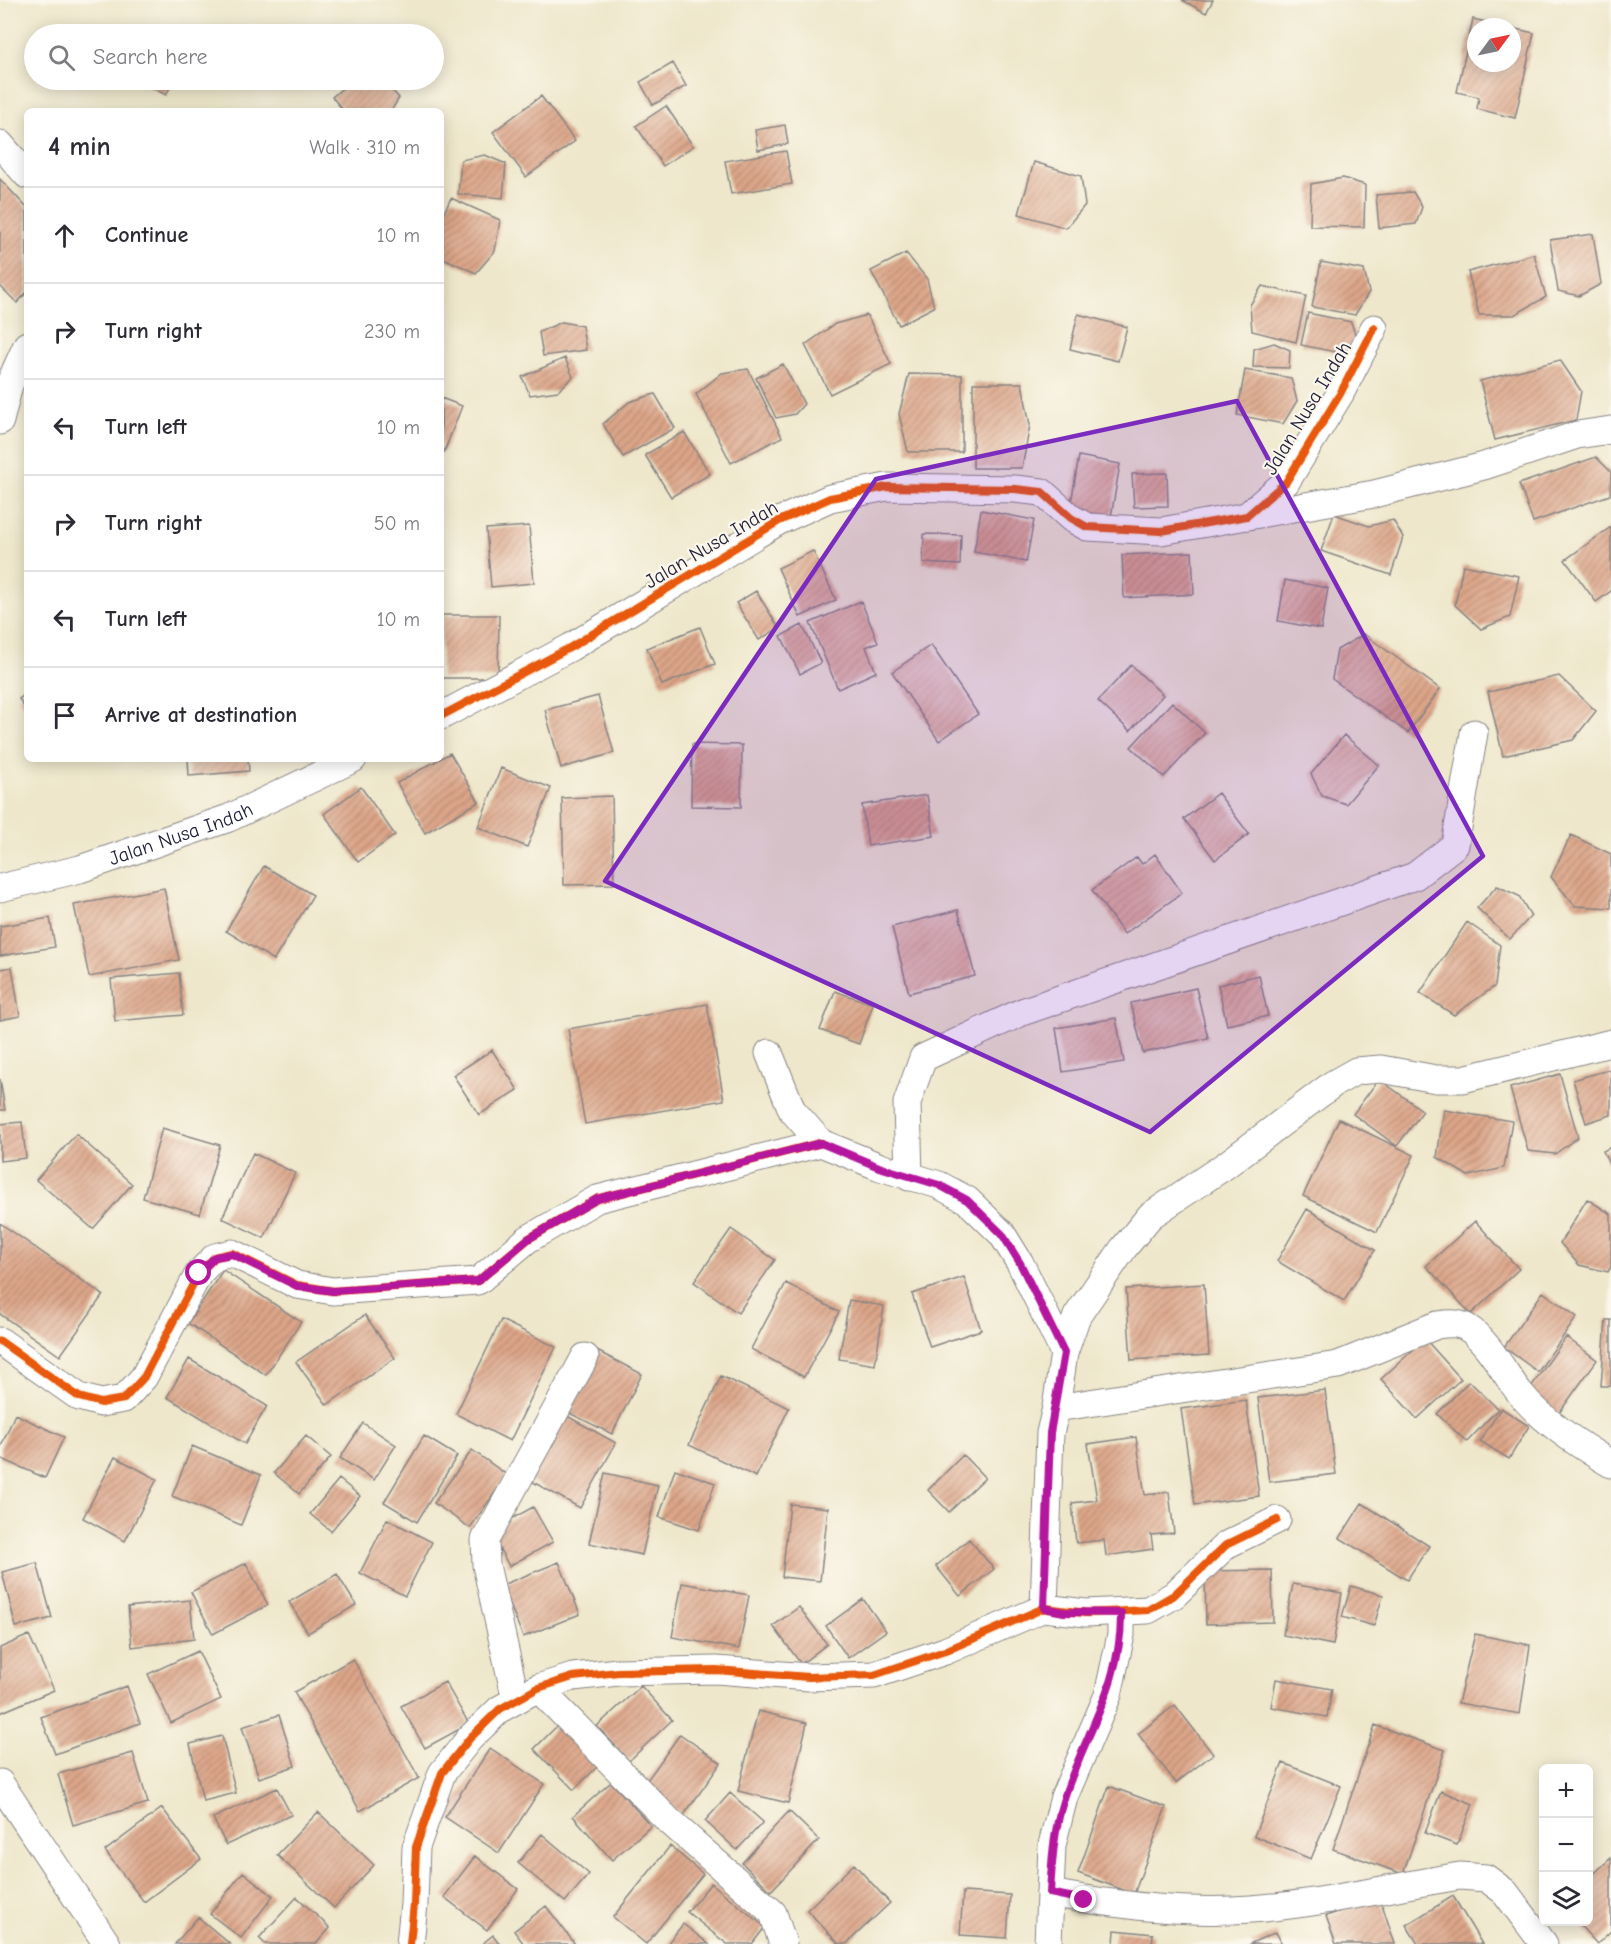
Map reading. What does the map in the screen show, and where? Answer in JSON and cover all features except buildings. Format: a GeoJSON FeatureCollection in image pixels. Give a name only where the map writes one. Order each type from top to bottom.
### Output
{"type":"FeatureCollection","features":[{"type":"Feature","properties":{"kind":"street"},"geometry":{"type":"LineString","coordinates":[[0,144],[24,172]]}},
{"type":"Feature","properties":{"kind":"street","name":"Jalan Nusa Indah"},"geometry":{"type":"LineString","coordinates":[[444,714],[571,647],[780,521],[830,498],[887,487],[1015,489],[1041,492],[1071,518],[1087,527],[1161,531],[1247,516],[1286,482],[1340,394],[1374,328]]}},
{"type":"Feature","properties":{"kind":"street"},"geometry":{"type":"LineString","coordinates":[[0,421],[9,385],[24,352]]}},
{"type":"Feature","properties":{"kind":"street"},"geometry":{"type":"LineString","coordinates":[[1247,516],[1374,495],[1484,466],[1577,435],[1611,430]]}},
{"type":"Feature","properties":{"kind":"street"},"geometry":{"type":"LineString","coordinates":[[909,1177],[907,1103],[923,1058],[1022,1012],[1415,876],[1455,845],[1474,733]]}},
{"type":"Feature","properties":{"kind":"street","name":"Jalan Nusa Indah"},"geometry":{"type":"LineString","coordinates":[[0,888],[80,869],[229,818],[347,762]]}},
{"type":"Feature","properties":{"kind":"street"},"geometry":{"type":"LineString","coordinates":[[1044,1608],[1050,1433],[1064,1353],[1077,1316],[1123,1249],[1150,1216],[1226,1165],[1333,1084],[1356,1071],[1381,1069],[1436,1079],[1463,1079],[1611,1043]]}},
{"type":"Feature","properties":{"kind":"street"},"geometry":{"type":"LineString","coordinates":[[769,1053],[792,1110],[821,1143],[909,1177],[939,1185],[967,1200],[1002,1234],[1020,1263],[1064,1353]]}},
{"type":"Feature","properties":{"kind":"street"},"geometry":{"type":"LineString","coordinates":[[0,1341],[79,1397],[101,1403],[124,1399],[144,1377],[199,1273],[215,1257],[232,1254],[297,1286],[333,1291],[478,1281],[528,1239],[597,1199],[821,1143]]}},
{"type":"Feature","properties":{"kind":"street"},"geometry":{"type":"LineString","coordinates":[[1056,1408],[1338,1365],[1437,1325],[1454,1322],[1471,1330],[1501,1365],[1520,1394],[1538,1411],[1611,1464]]}},
{"type":"Feature","properties":{"kind":"street"},"geometry":{"type":"LineString","coordinates":[[585,1357],[485,1540],[486,1565],[527,1694],[772,1913],[783,1944]]}},
{"type":"Feature","properties":{"kind":"street"},"geometry":{"type":"LineString","coordinates":[[410,1944],[416,1847],[442,1773],[470,1738],[500,1709],[527,1694],[573,1677],[618,1672],[716,1670],[809,1677],[874,1675],[945,1651],[1044,1608],[1064,1612],[1121,1613],[1148,1610],[1164,1602],[1226,1545],[1277,1520]]}},
{"type":"Feature","properties":{"kind":"street"},"geometry":{"type":"LineString","coordinates":[[1048,1944],[1055,1835],[1064,1797],[1108,1695],[1121,1635],[1121,1613]]}},
{"type":"Feature","properties":{"kind":"street"},"geometry":{"type":"LineString","coordinates":[[0,1783],[107,1944]]}},
{"type":"Feature","properties":{"kind":"street"},"geometry":{"type":"LineString","coordinates":[[1050,1893],[1178,1910],[1250,1909],[1300,1904],[1460,1876],[1486,1878],[1504,1892],[1544,1944]]}},
{"type":"Feature","properties":{"kind":"highlighted area"},"geometry":{"type":"Polygon","coordinates":[[[1237,401],[1483,856],[1150,1132],[605,881],[876,479],[1237,401]]]}},
{"type":"Feature","properties":{"kind":"cycle path"},"geometry":{"type":"LineString","coordinates":[[444,714],[571,647],[779,521],[830,498],[887,487],[1015,489],[1042,492],[1071,518],[1087,527],[1161,531],[1247,516],[1286,482],[1340,394],[1374,328]]}},
{"type":"Feature","properties":{"kind":"cycle path"},"geometry":{"type":"LineString","coordinates":[[0,1341],[79,1397],[101,1403],[124,1399],[144,1377],[199,1273],[215,1257],[232,1253],[297,1285],[333,1291],[478,1281],[528,1239],[597,1199],[821,1143]]}},
{"type":"Feature","properties":{"kind":"cycle path"},"geometry":{"type":"LineString","coordinates":[[410,1944],[416,1847],[442,1773],[470,1738],[500,1709],[538,1688],[573,1677],[618,1672],[716,1670],[809,1677],[874,1675],[945,1651],[1044,1608],[1086,1613],[1148,1610],[1174,1595],[1226,1545],[1277,1520]]}},
{"type":"Feature","properties":{"kind":"route"},"geometry":{"type":"LineString","coordinates":[[199,1273],[215,1257],[232,1254],[297,1286],[333,1291],[478,1281],[528,1239],[597,1199],[821,1143],[879,1167],[939,1185],[967,1200],[1002,1234],[1020,1263],[1064,1353],[1050,1433],[1050,1488],[1044,1608],[1064,1612],[1121,1613],[1121,1635],[1108,1695],[1064,1797],[1052,1845],[1050,1893],[1084,1900]]}}]}
